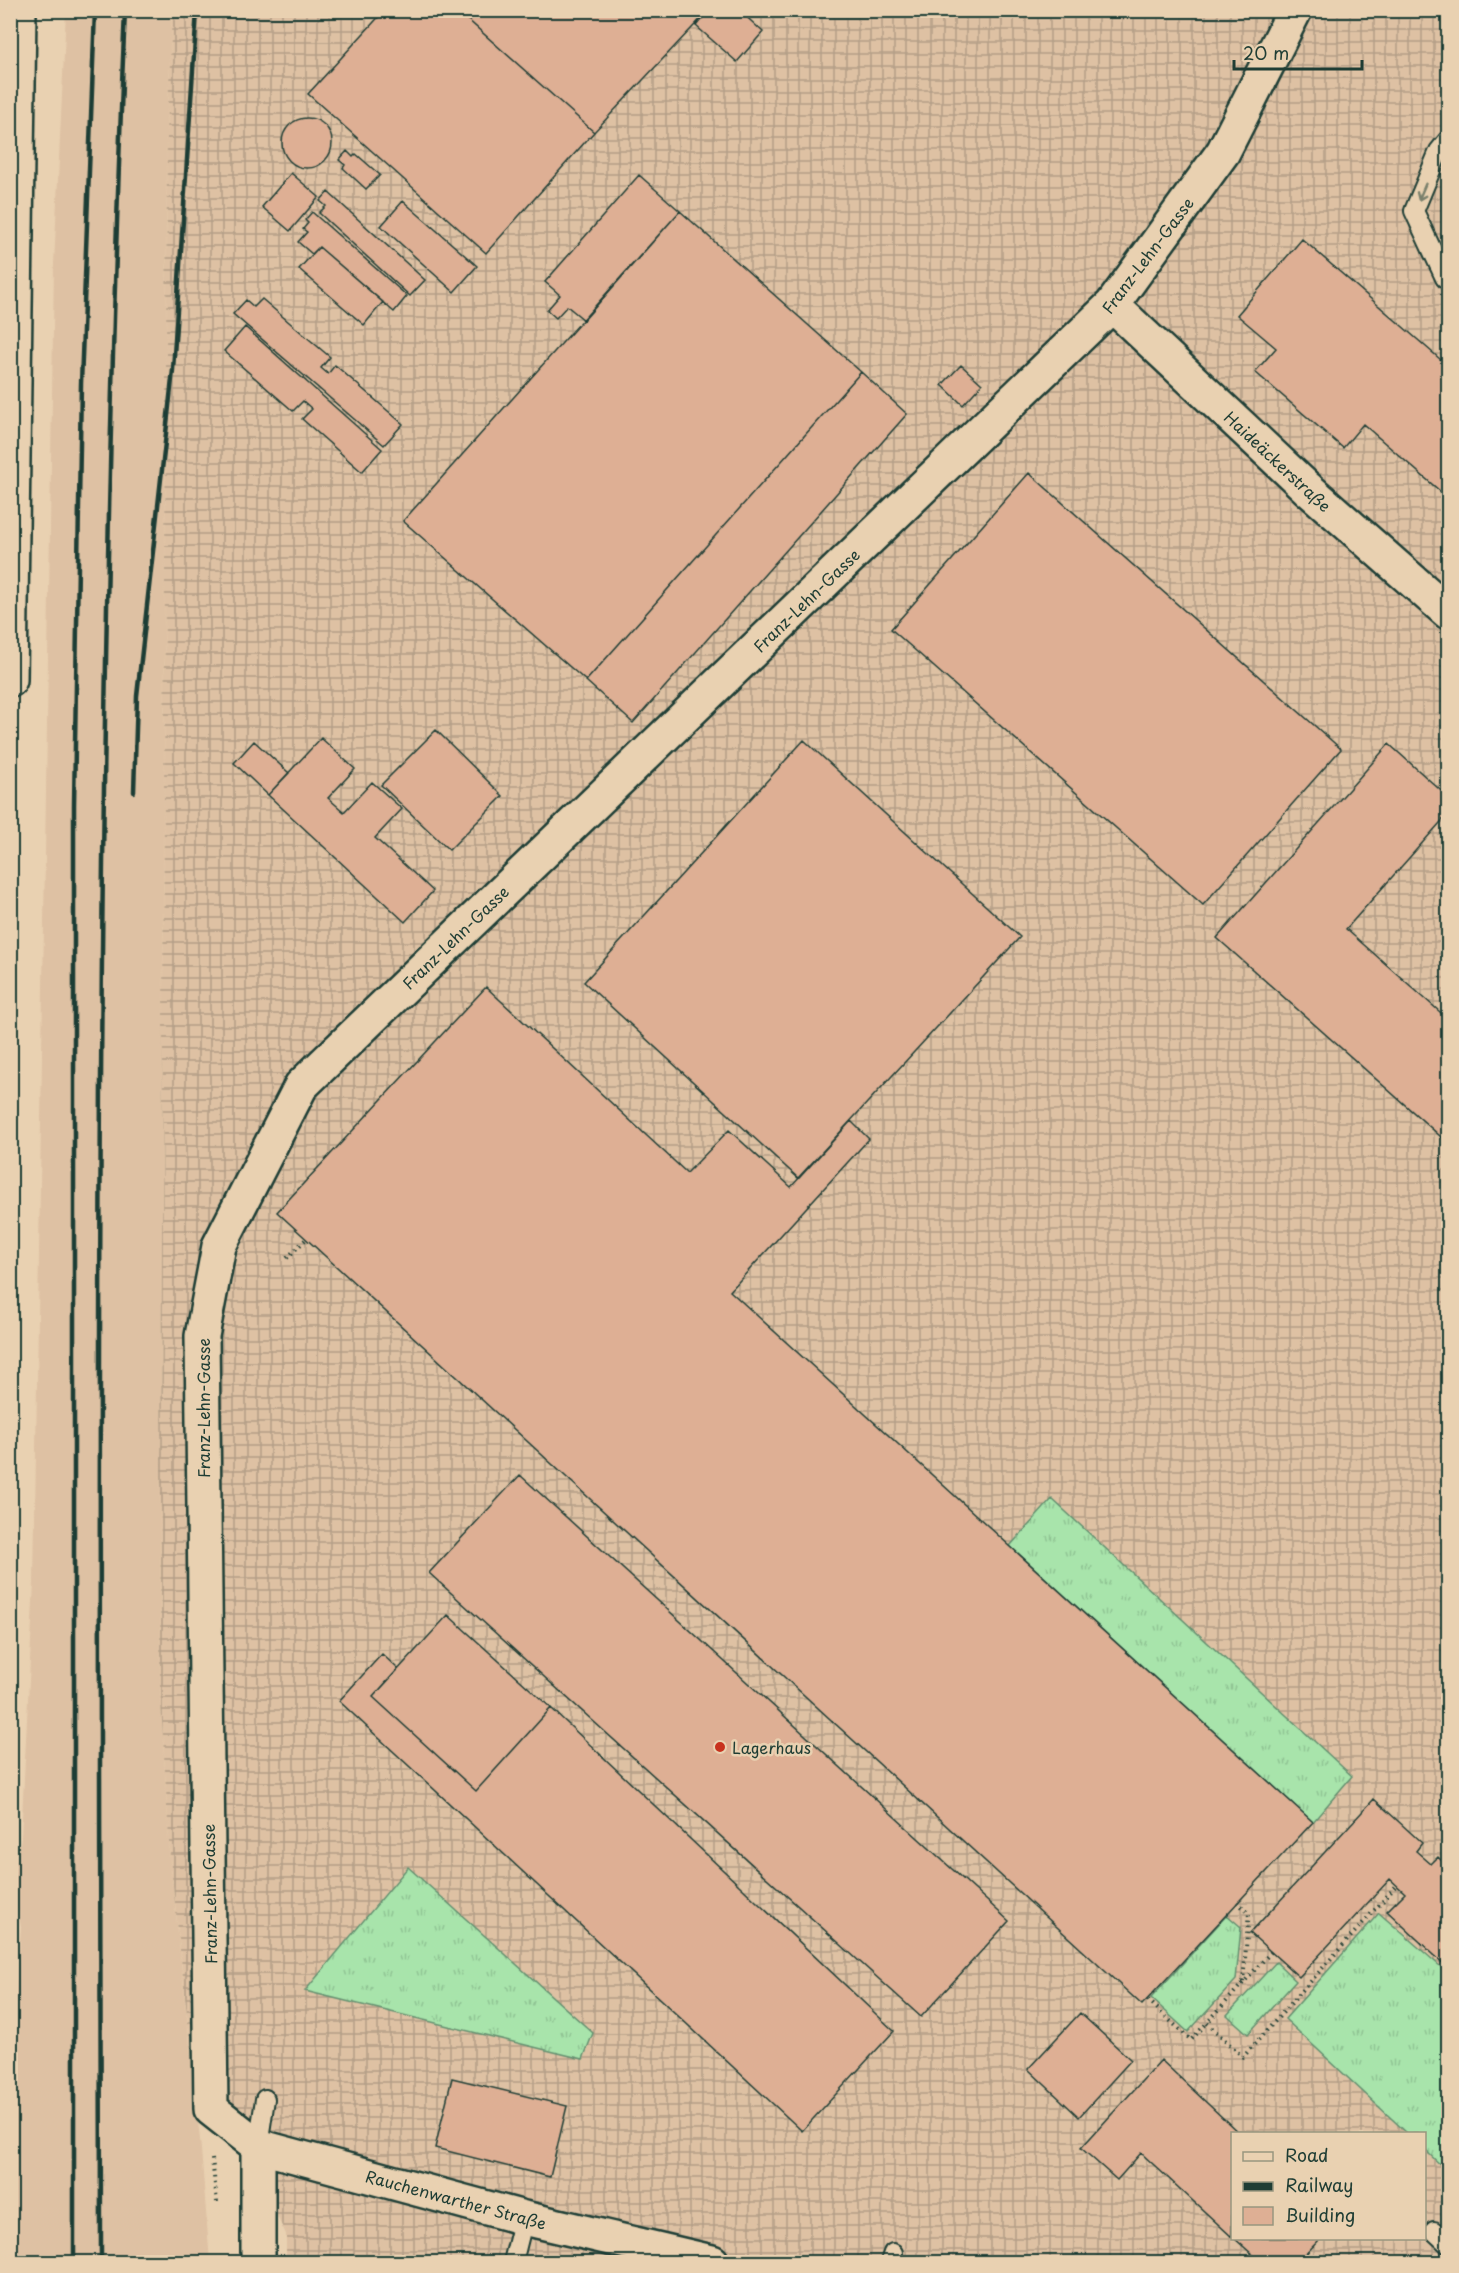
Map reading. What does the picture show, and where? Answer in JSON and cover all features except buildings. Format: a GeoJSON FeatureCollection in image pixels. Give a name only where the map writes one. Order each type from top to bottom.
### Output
{"type":"FeatureCollection","features":[{"type":"Feature","properties":{"kind":"street"},"geometry":{"type":"LineString","coordinates":[[10,680],[19,10]]}},
{"type":"Feature","properties":{"kind":"street","name":"Franz-Lehn-Gasse"},"geometry":{"type":"LineString","coordinates":[[211,2109],[202,1336],[219,1246],[302,1086],[1112,305],[1223,152],[1295,10]]}},
{"type":"Feature","properties":{"kind":"street","name":"Haideäckerstraße"},"geometry":{"type":"LineString","coordinates":[[1112,305],[1307,488],[1449,612]]}},
{"type":"Feature","properties":{"kind":"street","name":"Rauchenwarther Straße"},"geometry":{"type":"LineString","coordinates":[[211,2109],[258,2146],[676,2258],[712,2262]]}},
{"type":"Feature","properties":{"kind":"street"},"geometry":{"type":"LineString","coordinates":[[258,2146],[258,2262]]}},
{"type":"Feature","properties":{"kind":"lane"},"geometry":{"type":"LineString","coordinates":[[1449,140],[1439,151],[1414,211],[1445,278],[1449,281]]}},
{"type":"Feature","properties":{"kind":"lane"},"geometry":{"type":"LineString","coordinates":[[258,2146],[265,2099]]}},
{"type":"Feature","properties":{"kind":"lane"},"geometry":{"type":"LineString","coordinates":[[513,2262],[524,2218]]}},
{"type":"Feature","properties":{"kind":"lane"},"geometry":{"type":"LineString","coordinates":[[1434,2231],[1449,2244]]}},
{"type":"Feature","properties":{"kind":"path"},"geometry":{"type":"LineString","coordinates":[[287,1258],[306,1239]]}},
{"type":"Feature","properties":{"kind":"path"},"geometry":{"type":"LineString","coordinates":[[1207,2023],[1243,2056],[1397,1885]]}},
{"type":"Feature","properties":{"kind":"path"},"geometry":{"type":"LineString","coordinates":[[1237,1902],[1249,1913],[1244,1982]]}},
{"type":"Feature","properties":{"kind":"path"},"geometry":{"type":"LineString","coordinates":[[1148,2000],[1191,2040],[1270,1952]]}},
{"type":"Feature","properties":{"kind":"path"},"geometry":{"type":"LineString","coordinates":[[211,2109],[210,2141],[217,2205]]}},
{"type":"Feature","properties":{"kind":"shaded area"},"geometry":{"type":"Polygon","coordinates":[[[66,11],[172,11],[167,132],[160,1686],[170,1858],[201,2149],[210,2262],[11,2262],[10,2066],[21,1927],[12,1883],[21,1838],[34,1582],[54,264],[66,11]]]}},
{"type":"Feature","properties":{"kind":"shaded area"},"geometry":{"type":"Polygon","coordinates":[[[172,11],[1448,11],[1448,2262],[286,2262],[286,2234],[191,2051],[170,1858],[160,1686],[167,132],[172,11]]]}},
{"type":"Feature","properties":{"kind":"green space"},"geometry":{"type":"Polygon","coordinates":[[[1052,1499],[1352,1776],[1313,1822],[1010,1546],[1052,1499]]]}},
{"type":"Feature","properties":{"kind":"green space"},"geometry":{"type":"Polygon","coordinates":[[[408,1867],[593,2033],[583,2059],[305,1991],[408,1867]]]}},
{"type":"Feature","properties":{"kind":"green space"},"geometry":{"type":"Polygon","coordinates":[[[1379,1913],[1448,1973],[1448,2172],[1426,2151],[1426,2132],[1406,2132],[1285,2019],[1379,1913]]]}},
{"type":"Feature","properties":{"kind":"green space"},"geometry":{"type":"Polygon","coordinates":[[[1227,1915],[1241,1927],[1236,1980],[1188,2032],[1151,1998],[1227,1915]]]}},
{"type":"Feature","properties":{"kind":"green space"},"geometry":{"type":"Polygon","coordinates":[[[1276,1962],[1296,1981],[1248,2034],[1227,2015],[1276,1962]]]}},
{"type":"Feature","properties":{"kind":"railway"},"geometry":{"type":"LineString","coordinates":[[74,2262],[74,805],[81,384],[95,10]]}},
{"type":"Feature","properties":{"kind":"railway"},"geometry":{"type":"LineString","coordinates":[[101,2262],[100,1418],[103,855],[115,292],[125,10]]}},
{"type":"Feature","properties":{"kind":"railway"},"geometry":{"type":"LineString","coordinates":[[134,792],[137,696],[173,370],[197,10]]}},
{"type":"Feature","properties":{"kind":"place","name":"Lagerhaus"},"geometry":{"type":"Point","coordinates":[720,1747]}}]}
